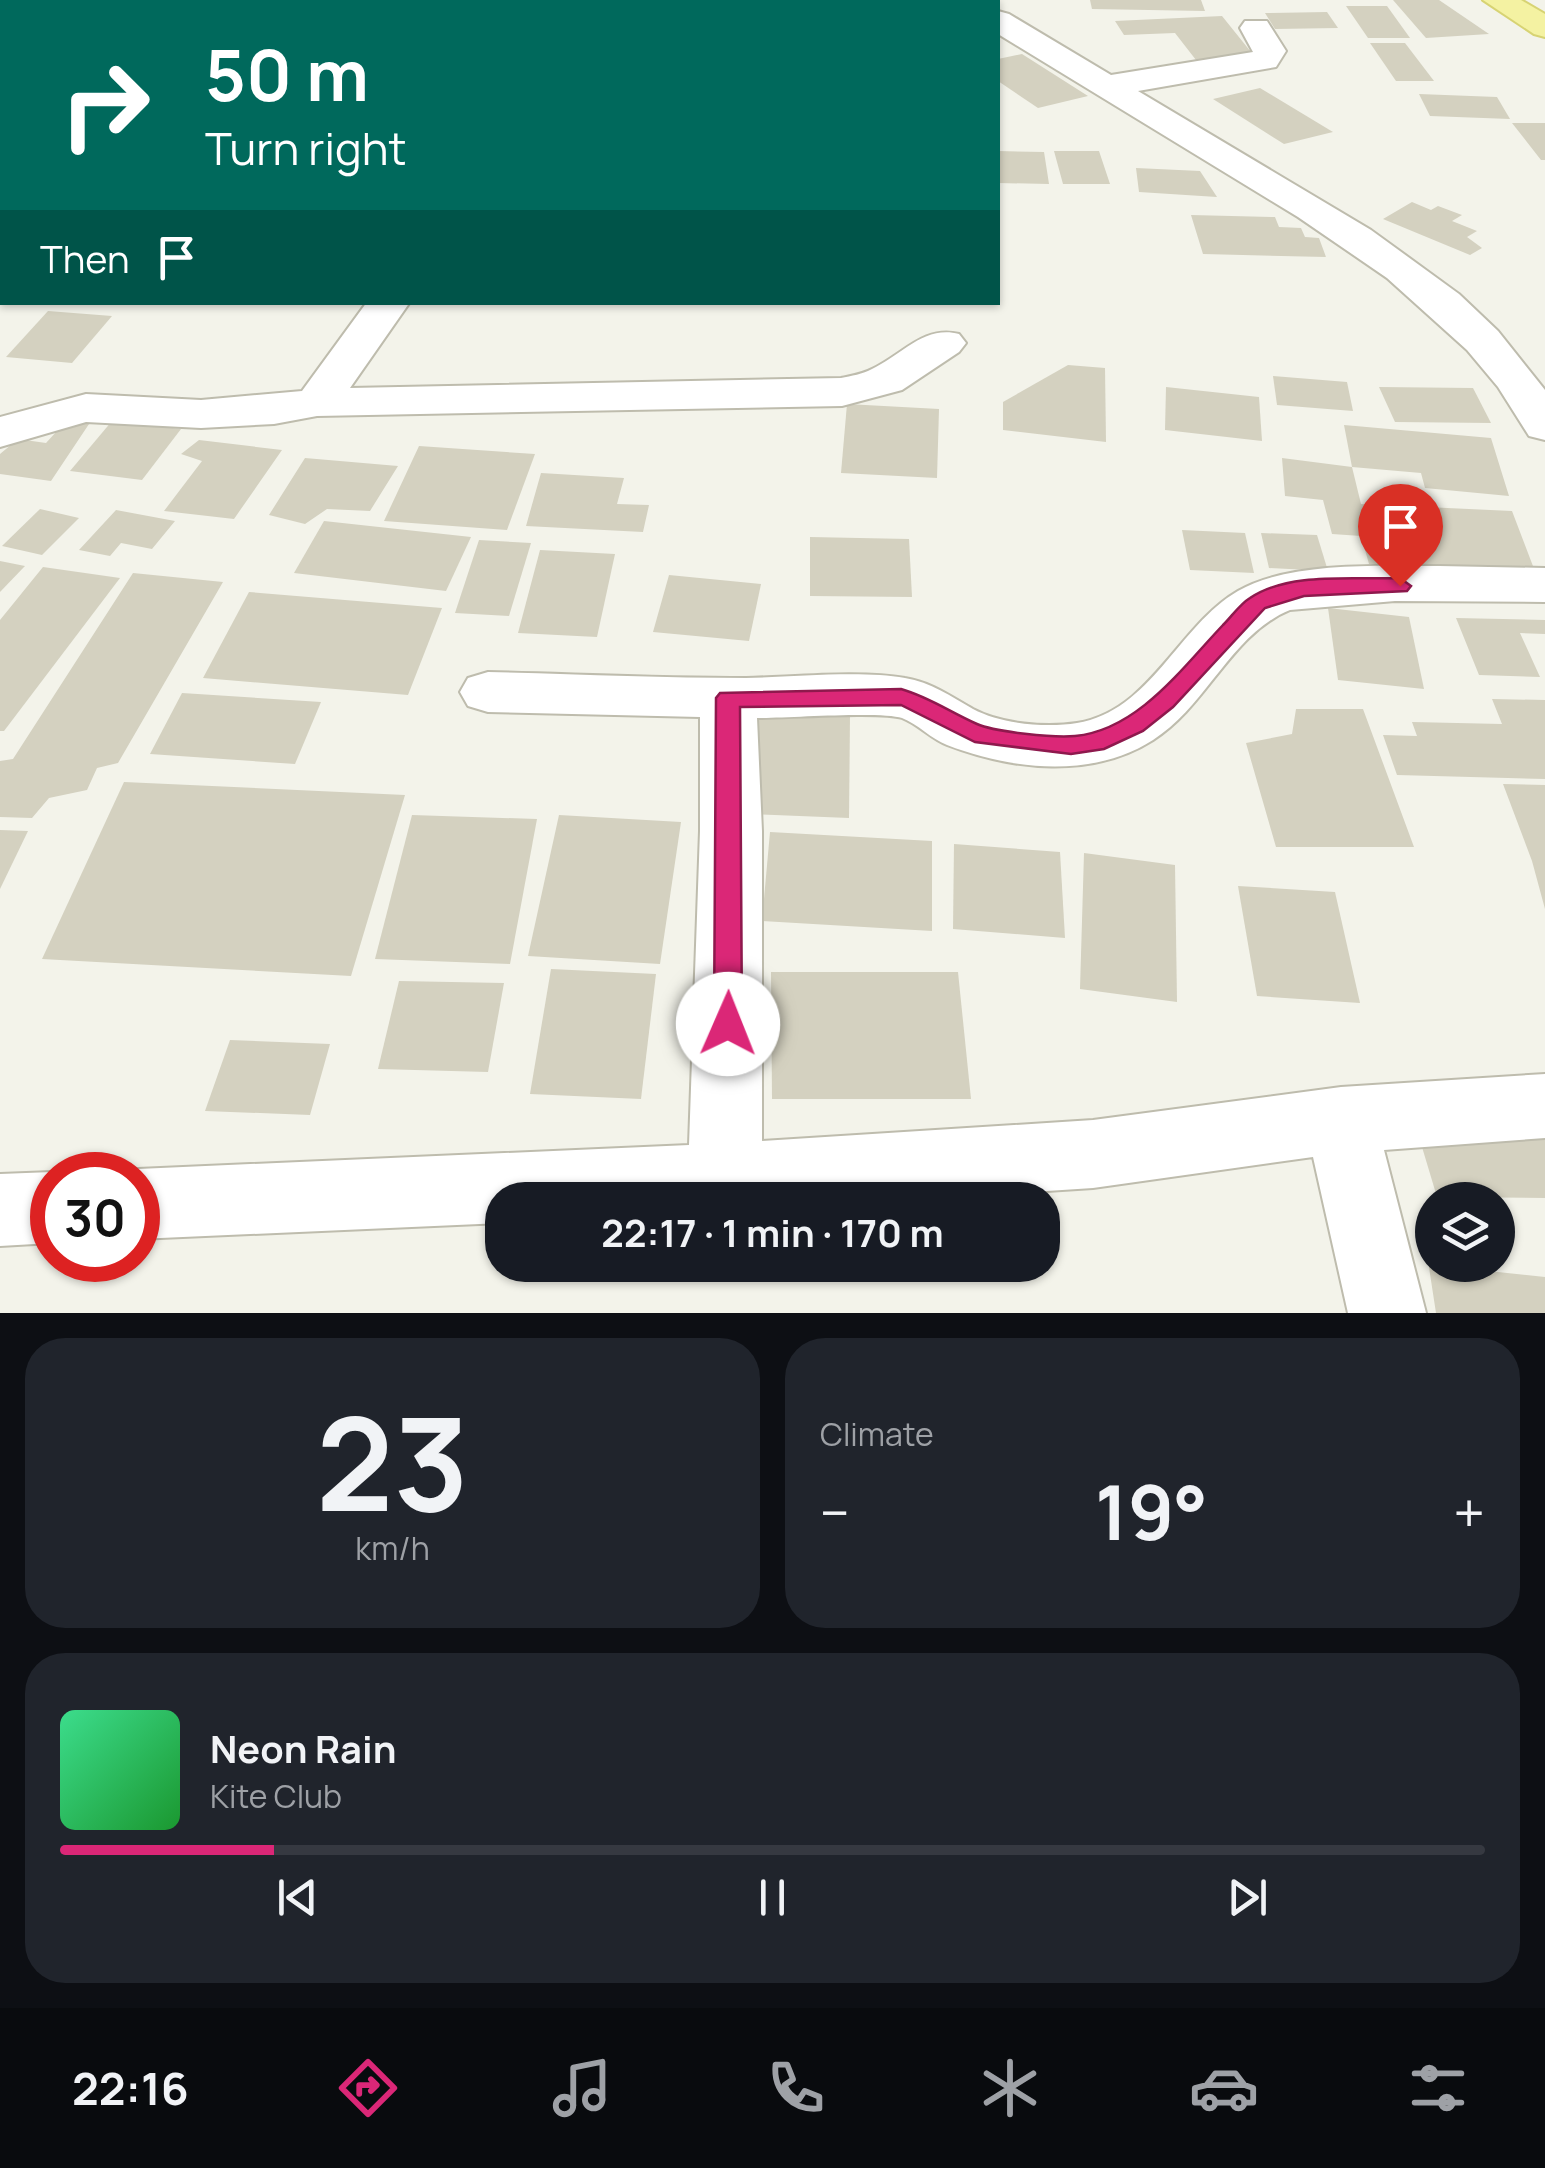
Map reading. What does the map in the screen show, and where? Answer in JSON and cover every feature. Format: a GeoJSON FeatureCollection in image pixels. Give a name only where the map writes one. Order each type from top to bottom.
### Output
{"type":"FeatureCollection","features":[{"type":"Feature","properties":{"kind":"main road"},"geometry":{"type":"LineString","coordinates":[[1499,0],[1545,27]]}},
{"type":"Feature","properties":{"kind":"street"},"geometry":{"type":"LineString","coordinates":[[1000,22],[1318,213],[1391,264],[1483,342],[1530,398],[1545,426]]}},
{"type":"Feature","properties":{"kind":"street"},"geometry":{"type":"LineString","coordinates":[[1106,86],[1264,60],[1270,51],[1256,28]]}},
{"type":"Feature","properties":{"kind":"street"},"geometry":{"type":"LineString","coordinates":[[318,402],[387,305]]}},
{"type":"Feature","properties":{"kind":"street"},"geometry":{"type":"LineString","coordinates":[[0,433],[36,418],[86,408],[216,414],[318,402],[842,392],[886,380],[944,343]]}},
{"type":"Feature","properties":{"kind":"street"},"geometry":{"type":"LineString","coordinates":[[488,692],[728,698],[901,697],[921,703],[975,734],[1071,746],[1104,740],[1134,725],[1165,701],[1257,603],[1277,594],[1364,586],[1545,585]]}},
{"type":"Feature","properties":{"kind":"street"},"geometry":{"type":"LineString","coordinates":[[725,1178],[731,831],[728,698]]}},
{"type":"Feature","properties":{"kind":"street"},"geometry":{"type":"LineString","coordinates":[[160,1203],[725,1178],[1093,1154],[1341,1120],[1545,1106]]}},
{"type":"Feature","properties":{"kind":"street"},"geometry":{"type":"LineString","coordinates":[[1341,1120],[1387,1313]]}},
{"type":"Feature","properties":{"kind":"street"},"geometry":{"type":"LineString","coordinates":[[0,1210],[30,1209]]}},
{"type":"Feature","properties":{"kind":"building"},"geometry":{"type":"Polygon","coordinates":[[[1090,0],[1201,0],[1205,11],[1092,9],[1090,0]]]}},
{"type":"Feature","properties":{"kind":"building"},"geometry":{"type":"Polygon","coordinates":[[[1393,0],[1439,0],[1489,34],[1426,38],[1393,0]]]}},
{"type":"Feature","properties":{"kind":"building"},"geometry":{"type":"Polygon","coordinates":[[[1346,6],[1387,6],[1410,38],[1368,38],[1346,6]]]}},
{"type":"Feature","properties":{"kind":"building"},"geometry":{"type":"Polygon","coordinates":[[[1327,12],[1338,28],[1275,29],[1265,13],[1327,12]]]}},
{"type":"Feature","properties":{"kind":"building"},"geometry":{"type":"Polygon","coordinates":[[[1222,16],[1255,57],[1196,60],[1175,33],[1124,35],[1115,21],[1222,16]]]}},
{"type":"Feature","properties":{"kind":"building"},"geometry":{"type":"Polygon","coordinates":[[[1370,43],[1405,43],[1434,81],[1396,81],[1370,43]]]}},
{"type":"Feature","properties":{"kind":"building"},"geometry":{"type":"Polygon","coordinates":[[[1022,54],[1088,96],[1038,108],[1000,82],[1000,59],[1022,54]]]}},
{"type":"Feature","properties":{"kind":"building"},"geometry":{"type":"Polygon","coordinates":[[[1260,88],[1333,132],[1284,144],[1213,99],[1260,88]]]}},
{"type":"Feature","properties":{"kind":"building"},"geometry":{"type":"Polygon","coordinates":[[[1419,94],[1497,97],[1510,119],[1430,116],[1419,94]]]}},
{"type":"Feature","properties":{"kind":"building"},"geometry":{"type":"Polygon","coordinates":[[[1512,123],[1545,123],[1545,160],[1541,160],[1512,123]]]}},
{"type":"Feature","properties":{"kind":"building"},"geometry":{"type":"Polygon","coordinates":[[[1000,151],[1044,152],[1049,184],[1000,183],[1000,151]]]}},
{"type":"Feature","properties":{"kind":"building"},"geometry":{"type":"Polygon","coordinates":[[[1054,151],[1099,151],[1110,184],[1063,184],[1054,151]]]}},
{"type":"Feature","properties":{"kind":"building"},"geometry":{"type":"Polygon","coordinates":[[[1136,168],[1200,171],[1217,197],[1139,192],[1136,168]]]}},
{"type":"Feature","properties":{"kind":"building"},"geometry":{"type":"Polygon","coordinates":[[[1412,202],[1462,215],[1452,221],[1477,231],[1467,237],[1482,248],[1470,255],[1383,219],[1412,202]]]}},
{"type":"Feature","properties":{"kind":"building"},"geometry":{"type":"Polygon","coordinates":[[[1191,215],[1275,217],[1279,227],[1301,228],[1305,237],[1319,238],[1326,257],[1203,254],[1191,215]]]}},
{"type":"Feature","properties":{"kind":"building"},"geometry":{"type":"Polygon","coordinates":[[[48,311],[112,316],[72,363],[6,357],[48,311]]]}},
{"type":"Feature","properties":{"kind":"building"},"geometry":{"type":"Polygon","coordinates":[[[1068,365],[1105,368],[1106,442],[1003,430],[1003,402],[1068,365]]]}},
{"type":"Feature","properties":{"kind":"building"},"geometry":{"type":"Polygon","coordinates":[[[1273,376],[1347,382],[1353,411],[1277,405],[1273,376]]]}},
{"type":"Feature","properties":{"kind":"building"},"geometry":{"type":"Polygon","coordinates":[[[1166,387],[1259,397],[1262,441],[1165,430],[1166,387]]]}},
{"type":"Feature","properties":{"kind":"building"},"geometry":{"type":"Polygon","coordinates":[[[1379,387],[1473,388],[1491,423],[1395,422],[1379,387]]]}},
{"type":"Feature","properties":{"kind":"building"},"geometry":{"type":"Polygon","coordinates":[[[847,404],[939,409],[937,478],[841,473],[847,404]]]}},
{"type":"Feature","properties":{"kind":"building"},"geometry":{"type":"Polygon","coordinates":[[[68,419],[91,421],[51,481],[0,474],[0,454],[18,439],[46,443],[68,419]]]}},
{"type":"Feature","properties":{"kind":"building"},"geometry":{"type":"Polygon","coordinates":[[[112,421],[181,429],[142,480],[70,471],[112,421]]]}},
{"type":"Feature","properties":{"kind":"building"},"geometry":{"type":"Polygon","coordinates":[[[1344,425],[1491,438],[1509,496],[1425,488],[1421,473],[1352,467],[1344,425]]]}},
{"type":"Feature","properties":{"kind":"building"},"geometry":{"type":"Polygon","coordinates":[[[199,440],[282,450],[234,519],[164,511],[202,461],[181,454],[199,440]]]}},
{"type":"Feature","properties":{"kind":"building"},"geometry":{"type":"Polygon","coordinates":[[[419,446],[535,454],[507,530],[384,521],[419,446]]]}},
{"type":"Feature","properties":{"kind":"building"},"geometry":{"type":"Polygon","coordinates":[[[305,458],[398,466],[370,511],[327,509],[305,524],[269,515],[305,458]]]}},
{"type":"Feature","properties":{"kind":"building"},"geometry":{"type":"Polygon","coordinates":[[[1282,458],[1352,467],[1361,504],[1512,511],[1536,574],[1369,564],[1361,536],[1332,534],[1323,500],[1285,496],[1282,458]]]}},
{"type":"Feature","properties":{"kind":"building"},"geometry":{"type":"Polygon","coordinates":[[[541,473],[624,478],[617,504],[649,505],[643,532],[526,526],[541,473]]]}},
{"type":"Feature","properties":{"kind":"building"},"geometry":{"type":"Polygon","coordinates":[[[40,509],[79,518],[42,555],[2,546],[40,509]]]}},
{"type":"Feature","properties":{"kind":"building"},"geometry":{"type":"Polygon","coordinates":[[[116,510],[175,521],[152,549],[121,543],[110,556],[79,550],[116,510]]]}},
{"type":"Feature","properties":{"kind":"building"},"geometry":{"type":"Polygon","coordinates":[[[324,521],[471,537],[446,591],[294,573],[324,521]]]}},
{"type":"Feature","properties":{"kind":"building"},"geometry":{"type":"Polygon","coordinates":[[[1182,530],[1245,533],[1254,573],[1190,570],[1182,530]]]}},
{"type":"Feature","properties":{"kind":"building"},"geometry":{"type":"Polygon","coordinates":[[[1261,533],[1317,535],[1328,571],[1269,568],[1261,533]]]}},
{"type":"Feature","properties":{"kind":"building"},"geometry":{"type":"Polygon","coordinates":[[[810,537],[909,539],[912,597],[810,596],[810,537]]]}},
{"type":"Feature","properties":{"kind":"building"},"geometry":{"type":"Polygon","coordinates":[[[479,540],[531,543],[509,616],[455,613],[479,540]]]}},
{"type":"Feature","properties":{"kind":"building"},"geometry":{"type":"Polygon","coordinates":[[[540,550],[615,554],[597,637],[518,633],[540,550]]]}},
{"type":"Feature","properties":{"kind":"building"},"geometry":{"type":"Polygon","coordinates":[[[0,561],[25,566],[0,592],[0,561]]]}},
{"type":"Feature","properties":{"kind":"building"},"geometry":{"type":"Polygon","coordinates":[[[43,567],[120,578],[4,731],[0,731],[0,620],[43,567]]]}},
{"type":"Feature","properties":{"kind":"building"},"geometry":{"type":"Polygon","coordinates":[[[133,573],[223,582],[118,763],[97,768],[87,790],[49,798],[32,818],[0,817],[0,761],[13,759],[133,573]]]}},
{"type":"Feature","properties":{"kind":"building"},"geometry":{"type":"Polygon","coordinates":[[[669,575],[761,584],[749,641],[653,632],[669,575]]]}},
{"type":"Feature","properties":{"kind":"building"},"geometry":{"type":"Polygon","coordinates":[[[249,592],[442,608],[408,695],[203,678],[249,592]]]}},
{"type":"Feature","properties":{"kind":"building"},"geometry":{"type":"Polygon","coordinates":[[[1328,608],[1409,617],[1424,689],[1338,680],[1328,608]]]}},
{"type":"Feature","properties":{"kind":"building"},"geometry":{"type":"Polygon","coordinates":[[[1456,618],[1545,620],[1545,634],[1520,633],[1540,677],[1479,675],[1456,618]]]}},
{"type":"Feature","properties":{"kind":"building"},"geometry":{"type":"Polygon","coordinates":[[[182,693],[321,702],[295,764],[150,754],[182,693]]]}},
{"type":"Feature","properties":{"kind":"building"},"geometry":{"type":"Polygon","coordinates":[[[1492,699],[1545,700],[1545,779],[1397,775],[1383,735],[1417,736],[1412,722],[1502,724],[1492,699]]]}},
{"type":"Feature","properties":{"kind":"building"},"geometry":{"type":"Polygon","coordinates":[[[1296,709],[1363,709],[1414,847],[1276,847],[1246,743],[1292,734],[1296,709]]]}},
{"type":"Feature","properties":{"kind":"building"},"geometry":{"type":"Polygon","coordinates":[[[757,711],[850,715],[849,818],[750,814],[757,711]]]}},
{"type":"Feature","properties":{"kind":"building"},"geometry":{"type":"Polygon","coordinates":[[[124,782],[405,795],[351,976],[42,959],[124,782]]]}},
{"type":"Feature","properties":{"kind":"building"},"geometry":{"type":"Polygon","coordinates":[[[1503,784],[1545,785],[1545,909],[1532,861],[1503,784]]]}},
{"type":"Feature","properties":{"kind":"building"},"geometry":{"type":"Polygon","coordinates":[[[412,815],[537,819],[510,964],[375,959],[412,815]]]}},
{"type":"Feature","properties":{"kind":"building"},"geometry":{"type":"Polygon","coordinates":[[[559,815],[681,822],[660,964],[528,956],[559,815]]]}},
{"type":"Feature","properties":{"kind":"building"},"geometry":{"type":"Polygon","coordinates":[[[0,830],[28,831],[0,889],[0,830]]]}},
{"type":"Feature","properties":{"kind":"building"},"geometry":{"type":"Polygon","coordinates":[[[770,832],[932,841],[932,931],[762,921],[770,832]]]}},
{"type":"Feature","properties":{"kind":"building"},"geometry":{"type":"Polygon","coordinates":[[[954,844],[1060,852],[1065,938],[953,929],[954,844]]]}},
{"type":"Feature","properties":{"kind":"building"},"geometry":{"type":"Polygon","coordinates":[[[1084,853],[1175,865],[1177,1002],[1080,989],[1084,853]]]}},
{"type":"Feature","properties":{"kind":"building"},"geometry":{"type":"Polygon","coordinates":[[[1238,886],[1335,892],[1360,1003],[1257,996],[1238,886]]]}},
{"type":"Feature","properties":{"kind":"building"},"geometry":{"type":"Polygon","coordinates":[[[551,969],[656,974],[641,1099],[530,1094],[551,969]]]}},
{"type":"Feature","properties":{"kind":"building"},"geometry":{"type":"Polygon","coordinates":[[[771,972],[958,972],[971,1099],[772,1099],[771,972]]]}},
{"type":"Feature","properties":{"kind":"building"},"geometry":{"type":"Polygon","coordinates":[[[399,981],[504,983],[488,1072],[378,1069],[399,981]]]}},
{"type":"Feature","properties":{"kind":"building"},"geometry":{"type":"Polygon","coordinates":[[[230,1040],[330,1044],[310,1115],[205,1111],[230,1040]]]}},
{"type":"Feature","properties":{"kind":"building"},"geometry":{"type":"Polygon","coordinates":[[[1416,1127],[1545,1129],[1545,1198],[1515,1198],[1515,1182],[1432,1182],[1416,1127]]]}},
{"type":"Feature","properties":{"kind":"building"},"geometry":{"type":"Polygon","coordinates":[[[1515,1274],[1545,1277],[1545,1313],[1436,1313],[1431,1282],[1515,1282],[1515,1274]]]}},
{"type":"Feature","properties":{"kind":"route"},"geometry":{"type":"LineString","coordinates":[[728,1024],[728,698],[910,698],[975,734],[1071,746],[1104,740],[1134,725],[1165,701],[1257,603],[1304,589],[1400,586]]}}]}
